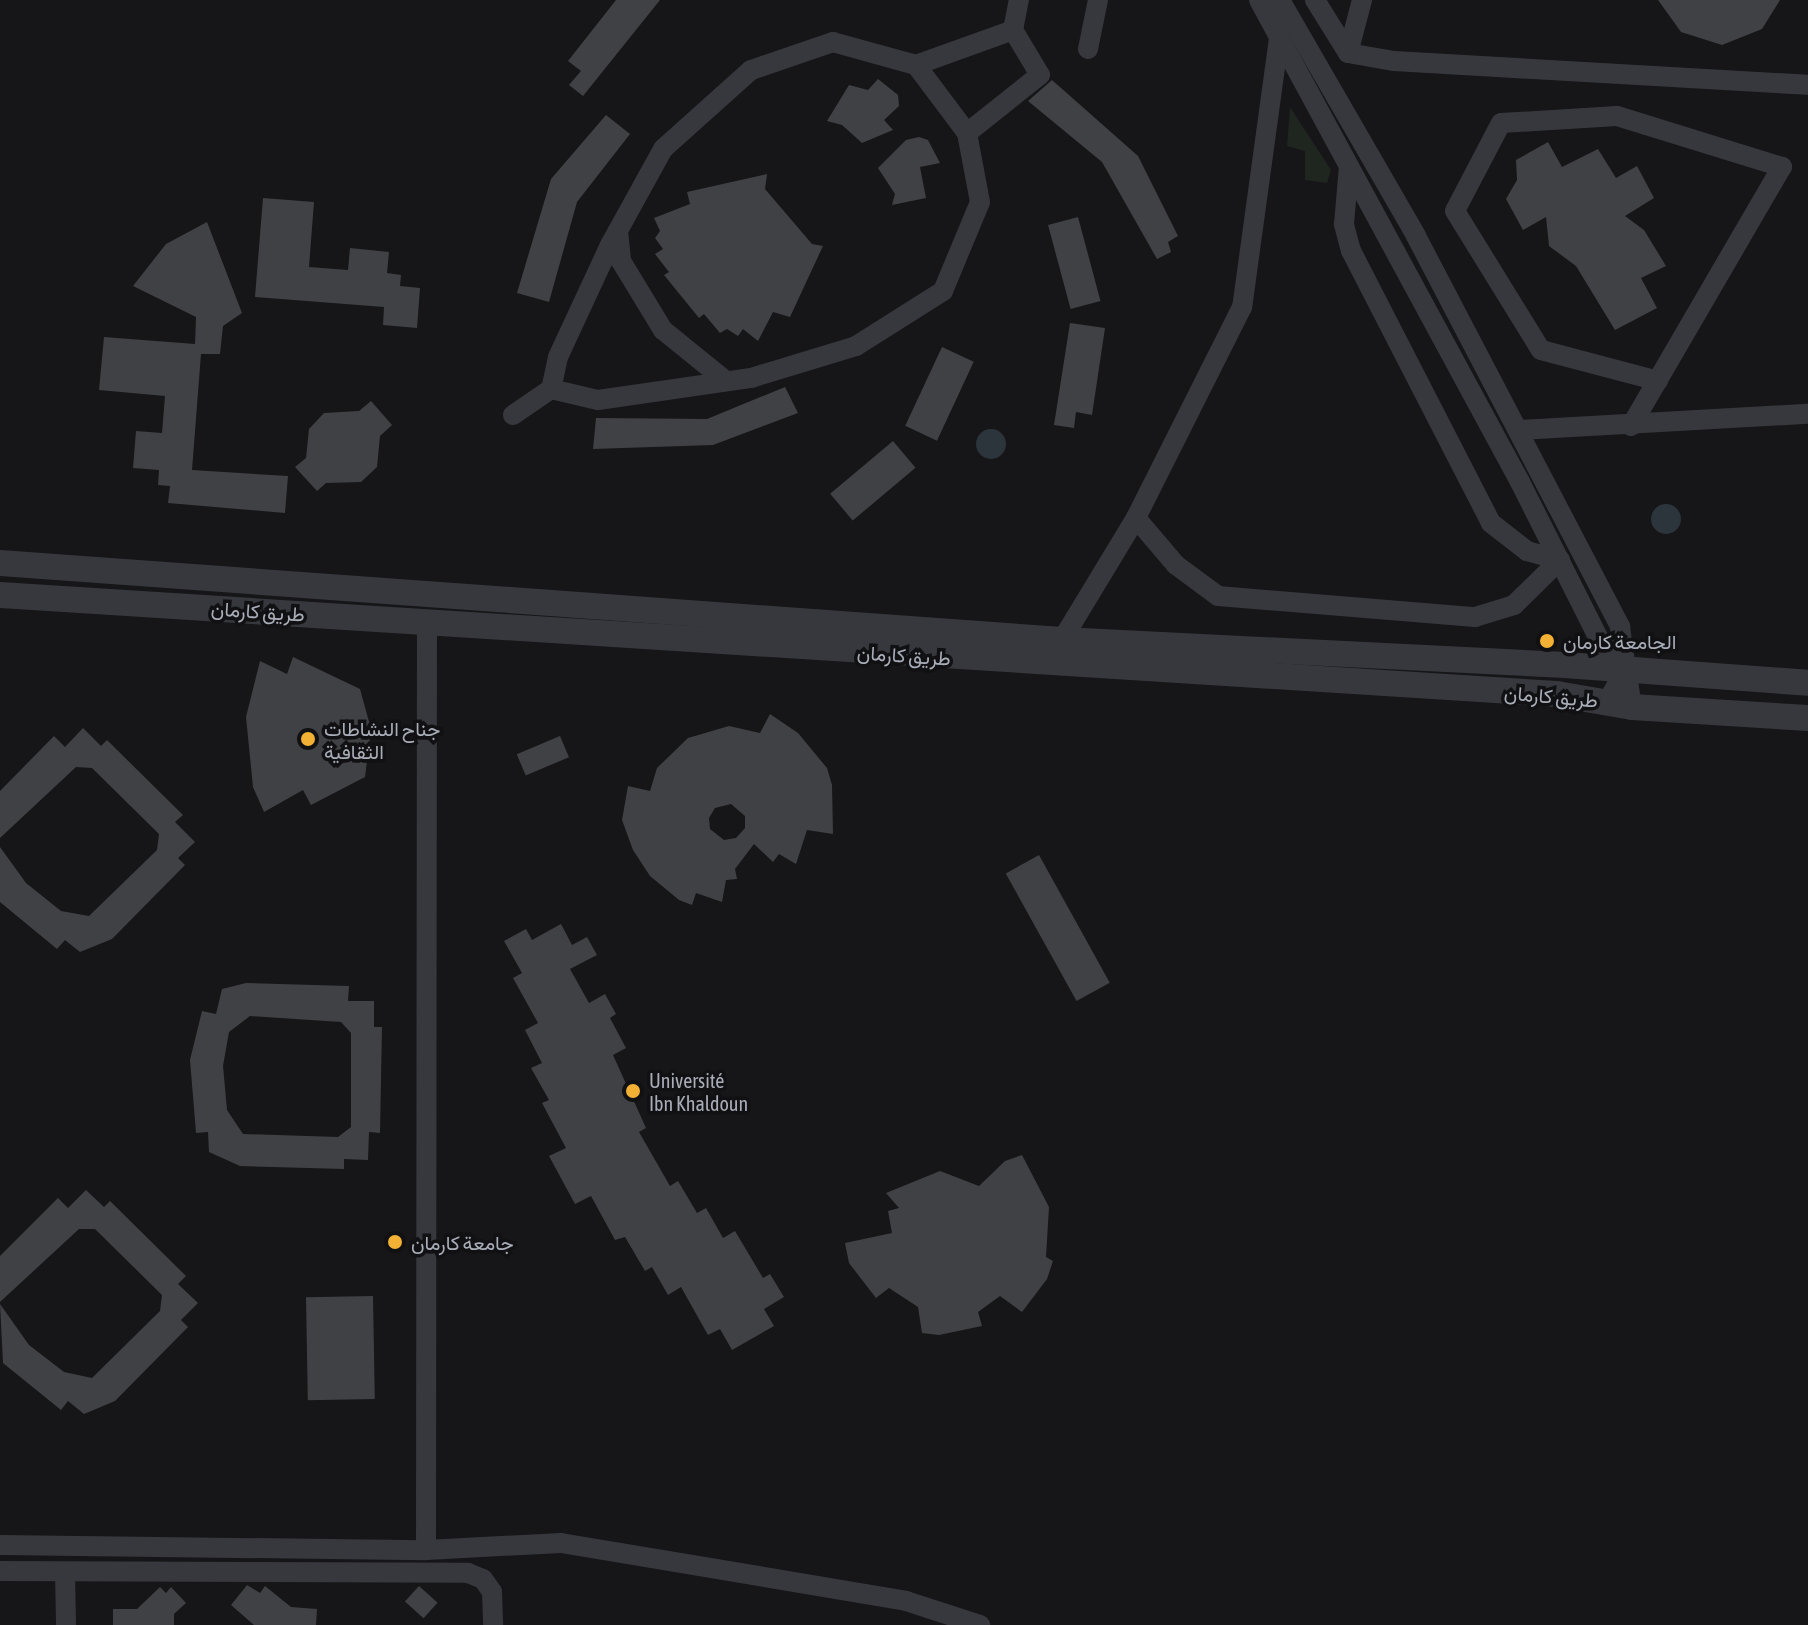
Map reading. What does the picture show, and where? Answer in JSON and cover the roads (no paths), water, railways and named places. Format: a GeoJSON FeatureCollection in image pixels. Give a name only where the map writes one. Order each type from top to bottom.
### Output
{"type":"FeatureCollection","features":[{"type":"Feature","properties":{"kind":"street"},"geometry":{"type":"LineString","coordinates":[[967,133],[1040,75],[1013,30],[1019,0]]}},
{"type":"Feature","properties":{"kind":"street"},"geometry":{"type":"LineString","coordinates":[[1088,49],[1098,0]]}},
{"type":"Feature","properties":{"kind":"street"},"geometry":{"type":"LineString","coordinates":[[1259,0],[1280,31],[1599,639],[1626,669]]}},
{"type":"Feature","properties":{"kind":"street"},"geometry":{"type":"LineString","coordinates":[[1280,0],[1416,236],[1620,627],[1626,669],[1620,704]]}},
{"type":"Feature","properties":{"kind":"street"},"geometry":{"type":"LineString","coordinates":[[1315,0],[1348,53],[1394,61],[1808,85]]}},
{"type":"Feature","properties":{"kind":"street"},"geometry":{"type":"LineString","coordinates":[[1348,53],[1362,0]]}},
{"type":"Feature","properties":{"kind":"street"},"geometry":{"type":"LineString","coordinates":[[513,415],[551,389],[558,357],[618,231],[663,149],[751,70],[833,42],[916,65],[1013,30]]}},
{"type":"Feature","properties":{"kind":"street"},"geometry":{"type":"LineString","coordinates":[[1062,640],[1136,518],[1242,307],[1280,31]]}},
{"type":"Feature","properties":{"kind":"street"},"geometry":{"type":"LineString","coordinates":[[551,389],[598,400],[726,381],[856,346],[943,291],[980,202],[967,133],[916,65]]}},
{"type":"Feature","properties":{"kind":"street"},"geometry":{"type":"LineString","coordinates":[[1631,426],[1658,381],[1782,167],[1617,116],[1501,123],[1455,211],[1478,249],[1541,350],[1658,381]]}},
{"type":"Feature","properties":{"kind":"street"},"geometry":{"type":"LineString","coordinates":[[1349,166],[1344,224],[1351,251],[1491,523],[1527,551],[1560,560]]}},
{"type":"Feature","properties":{"kind":"street"},"geometry":{"type":"LineString","coordinates":[[618,231],[621,261],[663,330],[726,381]]}},
{"type":"Feature","properties":{"kind":"street"},"geometry":{"type":"LineString","coordinates":[[1518,430],[1808,414]]}},
{"type":"Feature","properties":{"kind":"street"},"geometry":{"type":"LineString","coordinates":[[1136,518],[1176,565],[1218,596],[1304,605],[1475,617],[1514,605],[1560,560]]}},
{"type":"Feature","properties":{"kind":"street","name":"طريق كارمان"},"geometry":{"type":"LineString","coordinates":[[0,563],[1062,640],[1626,669],[1808,683]]}},
{"type":"Feature","properties":{"kind":"street","name":"طريق كارمان"},"geometry":{"type":"LineString","coordinates":[[0,595],[427,621],[1808,718]]}},
{"type":"Feature","properties":{"kind":"street"},"geometry":{"type":"LineString","coordinates":[[426,1550],[427,621]]}},
{"type":"Feature","properties":{"kind":"street"},"geometry":{"type":"LineString","coordinates":[[0,1545],[426,1550],[561,1543],[906,1601],[980,1625]]}},
{"type":"Feature","properties":{"kind":"street"},"geometry":{"type":"LineString","coordinates":[[0,1571],[468,1573],[483,1579],[492,1592],[493,1625]]}},
{"type":"Feature","properties":{"kind":"street"},"geometry":{"type":"LineString","coordinates":[[65,1572],[66,1625]]}},
{"type":"Feature","properties":{"kind":"place","name":"الجامعة كارمان"},"geometry":{"type":"Point","coordinates":[1547,641]}},
{"type":"Feature","properties":{"kind":"place","name":"جناح النشاطات الثقافية"},"geometry":{"type":"Point","coordinates":[308,739]}},
{"type":"Feature","properties":{"kind":"place","name":"Université Ibn Khaldoun"},"geometry":{"type":"Point","coordinates":[633,1091]}},
{"type":"Feature","properties":{"kind":"place","name":"جامعة كارمان"},"geometry":{"type":"Point","coordinates":[395,1242]}}]}
